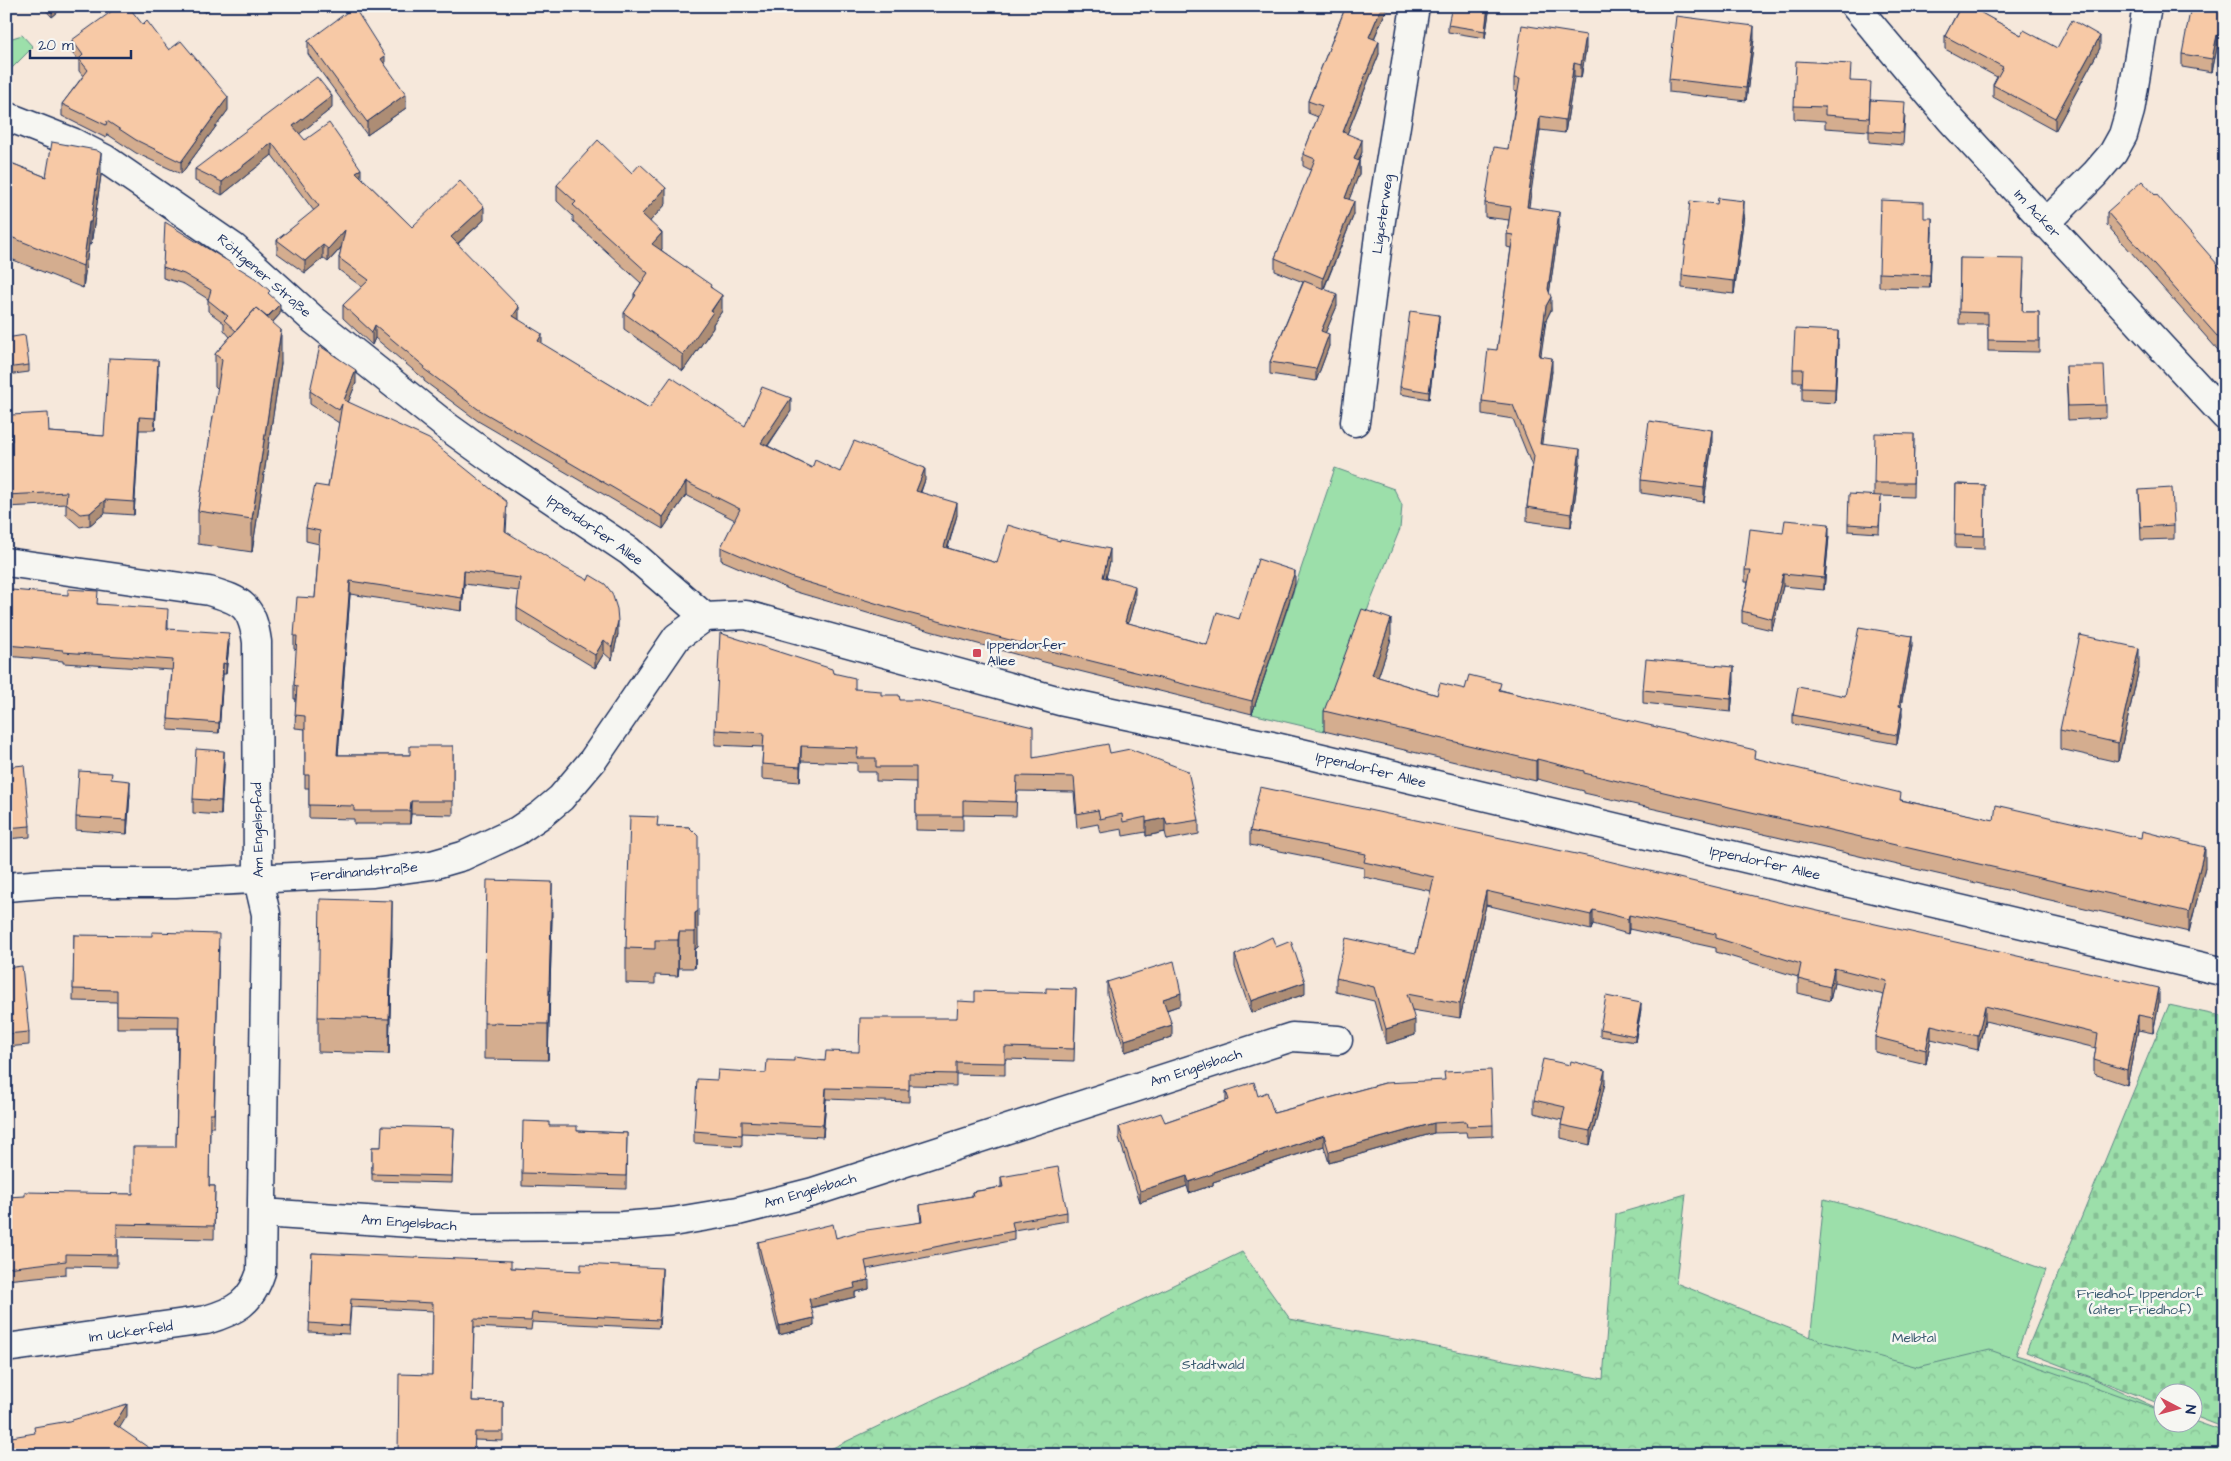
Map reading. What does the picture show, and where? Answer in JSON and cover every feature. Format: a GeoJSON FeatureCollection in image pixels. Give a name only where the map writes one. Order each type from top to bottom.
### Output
{"type":"FeatureCollection","features":[{"type":"Feature","properties":{"kind":"street","name":"Ligusterweg"},"geometry":{"type":"LineString","coordinates":[[1355,422],[1381,220],[1415,6]]}},
{"type":"Feature","properties":{"kind":"street","name":"Im Acker"},"geometry":{"type":"LineString","coordinates":[[1856,6],[1941,109],[2045,224],[2225,416]]}},
{"type":"Feature","properties":{"kind":"street"},"geometry":{"type":"LineString","coordinates":[[2045,224],[2095,174],[2113,153],[2123,135],[2130,112],[2147,6]]}},
{"type":"Feature","properties":{"kind":"street","name":"Röttgener Straße"},"geometry":{"type":"LineString","coordinates":[[6,116],[72,142],[105,159],[214,233],[346,346],[449,428],[502,466]]}},
{"type":"Feature","properties":{"kind":"street","name":"Ippendorfer Allee"},"geometry":{"type":"LineString","coordinates":[[502,466],[629,551],[705,617],[746,615],[1060,701],[1272,746],[2225,972]]}},
{"type":"Feature","properties":{"kind":"street","name":"Am Engelspfad"},"geometry":{"type":"LineString","coordinates":[[6,562],[209,592],[233,598],[247,609],[254,622],[257,642],[258,880],[266,914],[261,1272],[256,1289],[249,1298]]}},
{"type":"Feature","properties":{"kind":"street","name":"Ferdinandstraße"},"geometry":{"type":"LineString","coordinates":[[6,887],[57,883],[167,883],[373,874],[432,865],[462,856],[517,831],[542,814],[579,778],[676,637],[705,617]]}},
{"type":"Feature","properties":{"kind":"street","name":"Am Engelsbach"},"geometry":{"type":"LineString","coordinates":[[262,1213],[470,1226],[603,1227],[682,1220],[738,1211],[813,1192],[1292,1037],[1338,1040]]}},
{"type":"Feature","properties":{"kind":"street","name":"Im Uckerfeld"},"geometry":{"type":"LineString","coordinates":[[6,1348],[206,1320],[226,1314],[249,1298]]}},
{"type":"Feature","properties":{"kind":"green space"},"geometry":{"type":"Polygon","coordinates":[[[22,35],[33,47],[6,74],[6,40],[22,35]]]}},
{"type":"Feature","properties":{"kind":"green space"},"geometry":{"type":"Polygon","coordinates":[[[1335,468],[1394,489],[1402,505],[1400,529],[1370,603],[1324,731],[1252,714],[1335,468]]]}},
{"type":"Feature","properties":{"kind":"green space","name":"Friedhof Ippendorf (alter Friedhof)"},"geometry":{"type":"Polygon","coordinates":[[[2169,1005],[2225,1017],[2225,1428],[2204,1420],[2204,1384],[2154,1384],[2154,1402],[2026,1352],[2169,1005]]]}},
{"type":"Feature","properties":{"kind":"green space","name":"Stadtwald"},"geometry":{"type":"Polygon","coordinates":[[[1686,1194],[1676,1283],[1821,1341],[1918,1367],[1990,1350],[2154,1408],[2154,1434],[2204,1434],[2204,1425],[2225,1432],[2225,1455],[818,1455],[1242,1252],[1290,1319],[1603,1379],[1616,1214],[1686,1194]]]}},
{"type":"Feature","properties":{"kind":"green space","name":"Melbtal"},"geometry":{"type":"Polygon","coordinates":[[[1824,1199],[1903,1220],[2046,1270],[2016,1355],[2092,1378],[2154,1407],[2154,1434],[2204,1434],[2225,1439],[2225,1455],[1796,1455],[1811,1333],[1824,1199]]]}},
{"type":"Feature","properties":{"kind":"building"},"geometry":{"type":"Polygon","coordinates":[[[119,6],[128,6],[143,25],[147,21],[169,50],[181,41],[228,97],[181,162],[136,140],[107,121],[106,125],[62,104],[88,70],[79,59],[83,55],[72,40],[119,6]]]}},
{"type":"Feature","properties":{"kind":"building"},"geometry":{"type":"Polygon","coordinates":[[[1346,6],[1382,6],[1369,37],[1379,41],[1343,132],[1362,140],[1354,159],[1359,161],[1345,198],[1354,201],[1323,278],[1275,258],[1315,159],[1303,154],[1322,106],[1308,101],[1346,6]]]}},
{"type":"Feature","properties":{"kind":"building"},"geometry":{"type":"Polygon","coordinates":[[[1452,6],[1488,6],[1485,31],[1448,25],[1452,6]]]}},
{"type":"Feature","properties":{"kind":"building"},"geometry":{"type":"Polygon","coordinates":[[[1961,6],[1969,6],[2021,35],[2024,30],[2057,48],[2072,20],[2100,36],[2055,118],[1993,85],[2003,67],[1945,36],[1961,6]]]}},
{"type":"Feature","properties":{"kind":"building"},"geometry":{"type":"Polygon","coordinates":[[[2191,6],[2225,6],[2225,36],[2217,35],[2212,59],[2182,54],[2191,6]]]}},
{"type":"Feature","properties":{"kind":"building"},"geometry":{"type":"Polygon","coordinates":[[[354,7],[385,56],[381,59],[406,94],[367,122],[308,41],[354,7]]]}},
{"type":"Feature","properties":{"kind":"building"},"geometry":{"type":"Polygon","coordinates":[[[1676,16],[1754,26],[1746,88],[1669,79],[1676,16]]]}},
{"type":"Feature","properties":{"kind":"building"},"geometry":{"type":"Polygon","coordinates":[[[1522,25],[1586,35],[1581,65],[1574,63],[1565,120],[1540,116],[1527,207],[1559,212],[1548,289],[1551,297],[1546,306],[1539,356],[1552,358],[1540,444],[1580,449],[1571,514],[1527,507],[1534,456],[1513,405],[1482,401],[1488,349],[1497,350],[1513,235],[1507,234],[1511,207],[1485,203],[1494,147],[1508,149],[1520,79],[1514,78],[1522,25]]]}},
{"type":"Feature","properties":{"kind":"building"},"geometry":{"type":"Polygon","coordinates":[[[1796,61],[1851,64],[1850,81],[1871,82],[1869,118],[1825,115],[1825,107],[1794,106],[1796,61]]]}},
{"type":"Feature","properties":{"kind":"building"},"geometry":{"type":"Polygon","coordinates":[[[317,77],[332,96],[293,126],[305,140],[329,123],[361,169],[356,172],[412,227],[460,181],[484,207],[451,237],[519,307],[513,316],[542,334],[538,341],[649,408],[671,377],[745,426],[762,387],[791,398],[761,443],[812,468],[815,460],[840,472],[854,441],[925,468],[916,491],[957,503],[944,547],[997,563],[1008,525],[1060,541],[1060,539],[1110,549],[1103,577],[1135,586],[1125,622],[1207,645],[1217,612],[1239,619],[1258,559],[1295,571],[1252,701],[908,613],[793,578],[721,547],[740,509],[686,482],[663,517],[478,409],[424,369],[425,367],[375,325],[372,332],[343,305],[369,280],[339,258],[345,230],[328,249],[323,245],[305,261],[277,240],[319,206],[272,143],[222,182],[195,169],[317,77]]]}},
{"type":"Feature","properties":{"kind":"building"},"geometry":{"type":"Polygon","coordinates":[[[1870,100],[1905,102],[1903,133],[1869,131],[1870,100]]]}},
{"type":"Feature","properties":{"kind":"building"},"geometry":{"type":"Polygon","coordinates":[[[598,140],[632,173],[640,164],[666,188],[642,214],[662,233],[652,244],[711,285],[710,287],[722,295],[711,311],[713,312],[683,355],[624,313],[648,273],[573,205],[576,202],[557,185],[598,140]]]}},
{"type":"Feature","properties":{"kind":"building"},"geometry":{"type":"Polygon","coordinates":[[[52,142],[96,150],[101,153],[83,266],[6,235],[6,161],[46,177],[52,142]]]}},
{"type":"Feature","properties":{"kind":"building"},"geometry":{"type":"Polygon","coordinates":[[[2142,181],[2156,194],[2225,273],[2225,345],[2107,212],[2142,181]]]}},
{"type":"Feature","properties":{"kind":"building"},"geometry":{"type":"Polygon","coordinates":[[[1718,198],[1744,201],[1734,281],[1682,275],[1690,201],[1717,204],[1718,198]]]}},
{"type":"Feature","properties":{"kind":"building"},"geometry":{"type":"Polygon","coordinates":[[[1881,200],[1924,202],[1924,218],[1932,218],[1930,275],[1879,273],[1881,200]]]}},
{"type":"Feature","properties":{"kind":"building"},"geometry":{"type":"Polygon","coordinates":[[[165,222],[255,278],[270,291],[268,293],[280,304],[267,317],[256,308],[236,331],[224,320],[228,316],[208,300],[211,290],[184,274],[163,267],[165,222]]]}},
{"type":"Feature","properties":{"kind":"building"},"geometry":{"type":"Polygon","coordinates":[[[1960,258],[2024,259],[2022,312],[2039,312],[2039,341],[1988,340],[1988,313],[1959,312],[1960,258]]]}},
{"type":"Feature","properties":{"kind":"building"},"geometry":{"type":"Polygon","coordinates":[[[1304,281],[1337,294],[1321,331],[1329,334],[1316,369],[1270,362],[1304,281]]]}},
{"type":"Feature","properties":{"kind":"building"},"geometry":{"type":"Polygon","coordinates":[[[256,308],[281,330],[252,519],[198,511],[222,360],[215,354],[256,308]]]}},
{"type":"Feature","properties":{"kind":"building"},"geometry":{"type":"Polygon","coordinates":[[[1410,311],[1439,315],[1429,392],[1400,387],[1410,311]]]}},
{"type":"Feature","properties":{"kind":"building"},"geometry":{"type":"Polygon","coordinates":[[[1795,329],[1838,331],[1835,389],[1802,388],[1803,369],[1793,369],[1795,329]]]}},
{"type":"Feature","properties":{"kind":"building"},"geometry":{"type":"Polygon","coordinates":[[[25,335],[29,365],[6,368],[6,338],[25,335]]]}},
{"type":"Feature","properties":{"kind":"building"},"geometry":{"type":"Polygon","coordinates":[[[320,346],[356,370],[344,400],[429,439],[507,502],[505,531],[565,568],[588,580],[590,575],[605,584],[612,593],[617,609],[618,621],[612,647],[604,640],[595,655],[517,608],[520,578],[464,571],[462,598],[350,581],[337,755],[410,755],[410,746],[453,746],[453,801],[411,801],[410,811],[354,811],[354,806],[309,805],[309,775],[305,775],[305,716],[295,715],[297,686],[294,685],[297,636],[294,636],[297,597],[315,598],[320,531],[306,528],[315,485],[328,487],[342,404],[339,410],[310,391],[320,346]]]}},
{"type":"Feature","properties":{"kind":"building"},"geometry":{"type":"Polygon","coordinates":[[[109,358],[158,360],[155,418],[139,417],[134,502],[105,500],[90,513],[80,514],[66,503],[67,492],[6,495],[6,441],[12,441],[11,415],[48,413],[49,432],[104,436],[109,358]]]}},
{"type":"Feature","properties":{"kind":"building"},"geometry":{"type":"Polygon","coordinates":[[[2066,366],[2104,366],[2106,405],[2068,406],[2066,366]]]}},
{"type":"Feature","properties":{"kind":"building"},"geometry":{"type":"Polygon","coordinates":[[[1649,421],[1712,430],[1704,488],[1641,480],[1649,421]]]}},
{"type":"Feature","properties":{"kind":"building"},"geometry":{"type":"Polygon","coordinates":[[[1875,433],[1914,434],[1913,483],[1874,483],[1875,433]]]}},
{"type":"Feature","properties":{"kind":"building"},"geometry":{"type":"Polygon","coordinates":[[[1956,484],[1985,485],[1984,536],[1955,535],[1956,484]]]}},
{"type":"Feature","properties":{"kind":"building"},"geometry":{"type":"Polygon","coordinates":[[[2172,488],[2174,525],[2141,527],[2139,490],[2172,488]]]}},
{"type":"Feature","properties":{"kind":"building"},"geometry":{"type":"Polygon","coordinates":[[[1849,494],[1881,496],[1879,526],[1848,524],[1849,494]]]}},
{"type":"Feature","properties":{"kind":"building"},"geometry":{"type":"Polygon","coordinates":[[[1785,520],[1829,524],[1824,578],[1783,574],[1772,619],[1742,611],[1751,570],[1745,570],[1750,529],[1783,533],[1785,520]]]}},
{"type":"Feature","properties":{"kind":"building"},"geometry":{"type":"Polygon","coordinates":[[[2225,573],[2225,589],[2218,576],[2225,573]]]}},
{"type":"Feature","properties":{"kind":"building"},"geometry":{"type":"Polygon","coordinates":[[[68,589],[98,591],[97,604],[168,609],[167,629],[229,633],[226,664],[223,663],[219,723],[168,719],[173,660],[63,652],[63,650],[6,645],[6,614],[10,614],[12,590],[68,595],[68,589]]]}},
{"type":"Feature","properties":{"kind":"building"},"geometry":{"type":"Polygon","coordinates":[[[1362,609],[1391,619],[1372,675],[1437,695],[1440,683],[1465,689],[1469,675],[1501,683],[1499,690],[1755,750],[1754,758],[1901,793],[1900,800],[1994,820],[1996,805],[2141,838],[2142,831],[2205,847],[2189,912],[1668,793],[1584,773],[1584,771],[1537,759],[1536,761],[1324,711],[1362,609]]]}},
{"type":"Feature","properties":{"kind":"building"},"geometry":{"type":"Polygon","coordinates":[[[1859,627],[1912,636],[1899,706],[1902,707],[1897,735],[1793,715],[1798,687],[1845,696],[1859,627]]]}},
{"type":"Feature","properties":{"kind":"building"},"geometry":{"type":"Polygon","coordinates":[[[720,633],[832,669],[833,673],[855,678],[855,689],[881,691],[881,695],[899,695],[900,700],[918,700],[1033,727],[1033,758],[1108,744],[1110,753],[1130,749],[1188,771],[1199,820],[1167,825],[1165,818],[1146,822],[1146,817],[1123,822],[1122,814],[1100,819],[1098,810],[1077,814],[1074,777],[1017,776],[1016,802],[963,800],[963,816],[916,816],[916,767],[876,767],[876,758],[857,758],[858,748],[801,746],[800,767],[762,764],[764,733],[715,730],[720,633]]]}},
{"type":"Feature","properties":{"kind":"building"},"geometry":{"type":"Polygon","coordinates":[[[2080,635],[2139,648],[2118,743],[2060,730],[2080,635]]]}},
{"type":"Feature","properties":{"kind":"building"},"geometry":{"type":"Polygon","coordinates":[[[1646,659],[1734,667],[1731,699],[1643,690],[1646,659]]]}},
{"type":"Feature","properties":{"kind":"building"},"geometry":{"type":"Polygon","coordinates":[[[2225,673],[2225,683],[2220,677],[2225,673]]]}},
{"type":"Feature","properties":{"kind":"building"},"geometry":{"type":"Polygon","coordinates":[[[196,749],[224,751],[221,801],[193,799],[196,749]]]}},
{"type":"Feature","properties":{"kind":"building"},"geometry":{"type":"Polygon","coordinates":[[[24,765],[30,826],[6,828],[6,767],[24,765]]]}},
{"type":"Feature","properties":{"kind":"building"},"geometry":{"type":"Polygon","coordinates":[[[79,771],[112,773],[111,779],[130,781],[127,820],[76,817],[79,771]]]}},
{"type":"Feature","properties":{"kind":"building"},"geometry":{"type":"Polygon","coordinates":[[[1260,787],[1600,859],[1778,902],[2159,988],[2153,1018],[2138,1015],[2127,1070],[2094,1060],[2098,1034],[1985,1006],[1978,1036],[1931,1025],[1926,1050],[1875,1037],[1887,981],[1834,968],[1830,987],[1798,979],[1801,964],[1716,938],[1716,934],[1629,915],[1628,919],[1593,910],[1591,915],[1486,891],[1460,1004],[1407,994],[1415,1020],[1386,1029],[1374,987],[1336,978],[1346,938],[1416,953],[1434,877],[1364,862],[1366,854],[1250,831],[1260,787]]]}},
{"type":"Feature","properties":{"kind":"building"},"geometry":{"type":"Polygon","coordinates":[[[630,816],[658,817],[657,826],[689,827],[698,836],[698,911],[695,913],[695,932],[679,932],[678,940],[655,940],[655,949],[626,948],[630,816]]]}},
{"type":"Feature","properties":{"kind":"building"},"geometry":{"type":"Polygon","coordinates":[[[487,880],[552,882],[548,1024],[484,1023],[487,880]]]}},
{"type":"Feature","properties":{"kind":"building"},"geometry":{"type":"Polygon","coordinates":[[[320,899],[392,901],[389,1019],[318,1017],[320,899]]]}},
{"type":"Feature","properties":{"kind":"building"},"geometry":{"type":"Polygon","coordinates":[[[152,932],[219,934],[214,1114],[210,1114],[209,1186],[215,1186],[214,1226],[117,1224],[117,1255],[66,1254],[66,1261],[6,1268],[6,1197],[25,1196],[25,1192],[133,1194],[133,1147],[176,1147],[179,1016],[117,1015],[117,990],[73,989],[74,935],[152,936],[152,932]]]}},
{"type":"Feature","properties":{"kind":"building"},"geometry":{"type":"Polygon","coordinates":[[[1272,937],[1276,947],[1291,941],[1305,982],[1251,1001],[1235,955],[1272,937]]]}},
{"type":"Feature","properties":{"kind":"building"},"geometry":{"type":"Polygon","coordinates":[[[1174,961],[1181,993],[1163,999],[1172,1025],[1125,1040],[1107,982],[1174,961]]]}},
{"type":"Feature","properties":{"kind":"building"},"geometry":{"type":"Polygon","coordinates":[[[22,966],[29,1032],[6,1034],[6,968],[22,966]]]}},
{"type":"Feature","properties":{"kind":"building"},"geometry":{"type":"Polygon","coordinates":[[[1046,988],[1076,989],[1074,1049],[1005,1047],[1005,1063],[956,1062],[956,1074],[909,1073],[909,1090],[826,1088],[823,1125],[742,1121],[742,1135],[694,1131],[697,1079],[717,1080],[718,1070],[766,1073],[767,1060],[794,1061],[794,1057],[825,1061],[826,1051],[859,1052],[860,1018],[957,1018],[958,1001],[975,1002],[975,991],[1046,993],[1046,988]]]}},
{"type":"Feature","properties":{"kind":"building"},"geometry":{"type":"Polygon","coordinates":[[[1606,996],[1641,1003],[1635,1036],[1600,1029],[1606,996]]]}},
{"type":"Feature","properties":{"kind":"building"},"geometry":{"type":"Polygon","coordinates":[[[1543,1059],[1570,1065],[1571,1061],[1605,1070],[1590,1131],[1561,1125],[1565,1107],[1534,1100],[1543,1059]]]}},
{"type":"Feature","properties":{"kind":"building"},"geometry":{"type":"Polygon","coordinates":[[[1491,1070],[1493,1125],[1467,1126],[1466,1121],[1434,1123],[1329,1152],[1324,1135],[1213,1172],[1213,1174],[1189,1182],[1187,1176],[1140,1191],[1119,1127],[1161,1113],[1165,1122],[1229,1100],[1226,1091],[1254,1082],[1258,1096],[1267,1092],[1274,1113],[1385,1083],[1445,1080],[1444,1072],[1491,1070]]]}},
{"type":"Feature","properties":{"kind":"building"},"geometry":{"type":"Polygon","coordinates":[[[523,1121],[549,1122],[549,1126],[577,1126],[577,1131],[627,1133],[626,1176],[522,1173],[523,1121]]]}},
{"type":"Feature","properties":{"kind":"building"},"geometry":{"type":"Polygon","coordinates":[[[382,1126],[454,1128],[452,1176],[372,1174],[372,1147],[381,1147],[382,1126]]]}},
{"type":"Feature","properties":{"kind":"building"},"geometry":{"type":"Polygon","coordinates":[[[1058,1167],[1067,1212],[1012,1222],[1014,1231],[865,1261],[869,1280],[854,1283],[855,1288],[809,1299],[814,1318],[779,1326],[758,1242],[833,1224],[836,1238],[860,1231],[922,1222],[920,1205],[973,1196],[972,1192],[1003,1187],[1001,1177],[1058,1167]]]}},
{"type":"Feature","properties":{"kind":"building"},"geometry":{"type":"Polygon","coordinates":[[[312,1253],[511,1261],[511,1268],[581,1271],[581,1264],[662,1268],[659,1320],[532,1313],[531,1321],[474,1319],[472,1401],[503,1402],[503,1432],[475,1432],[474,1455],[398,1455],[399,1374],[432,1375],[433,1303],[351,1299],[349,1326],[309,1323],[312,1253]]]}},
{"type":"Feature","properties":{"kind":"building"},"geometry":{"type":"Polygon","coordinates":[[[127,1404],[114,1424],[152,1450],[150,1453],[154,1455],[6,1455],[6,1438],[35,1433],[34,1427],[69,1421],[127,1404]]]}},
{"type":"Feature","properties":{"kind":"place","name":"Ippendorfer Allee"},"geometry":{"type":"Point","coordinates":[977,653]}}]}
